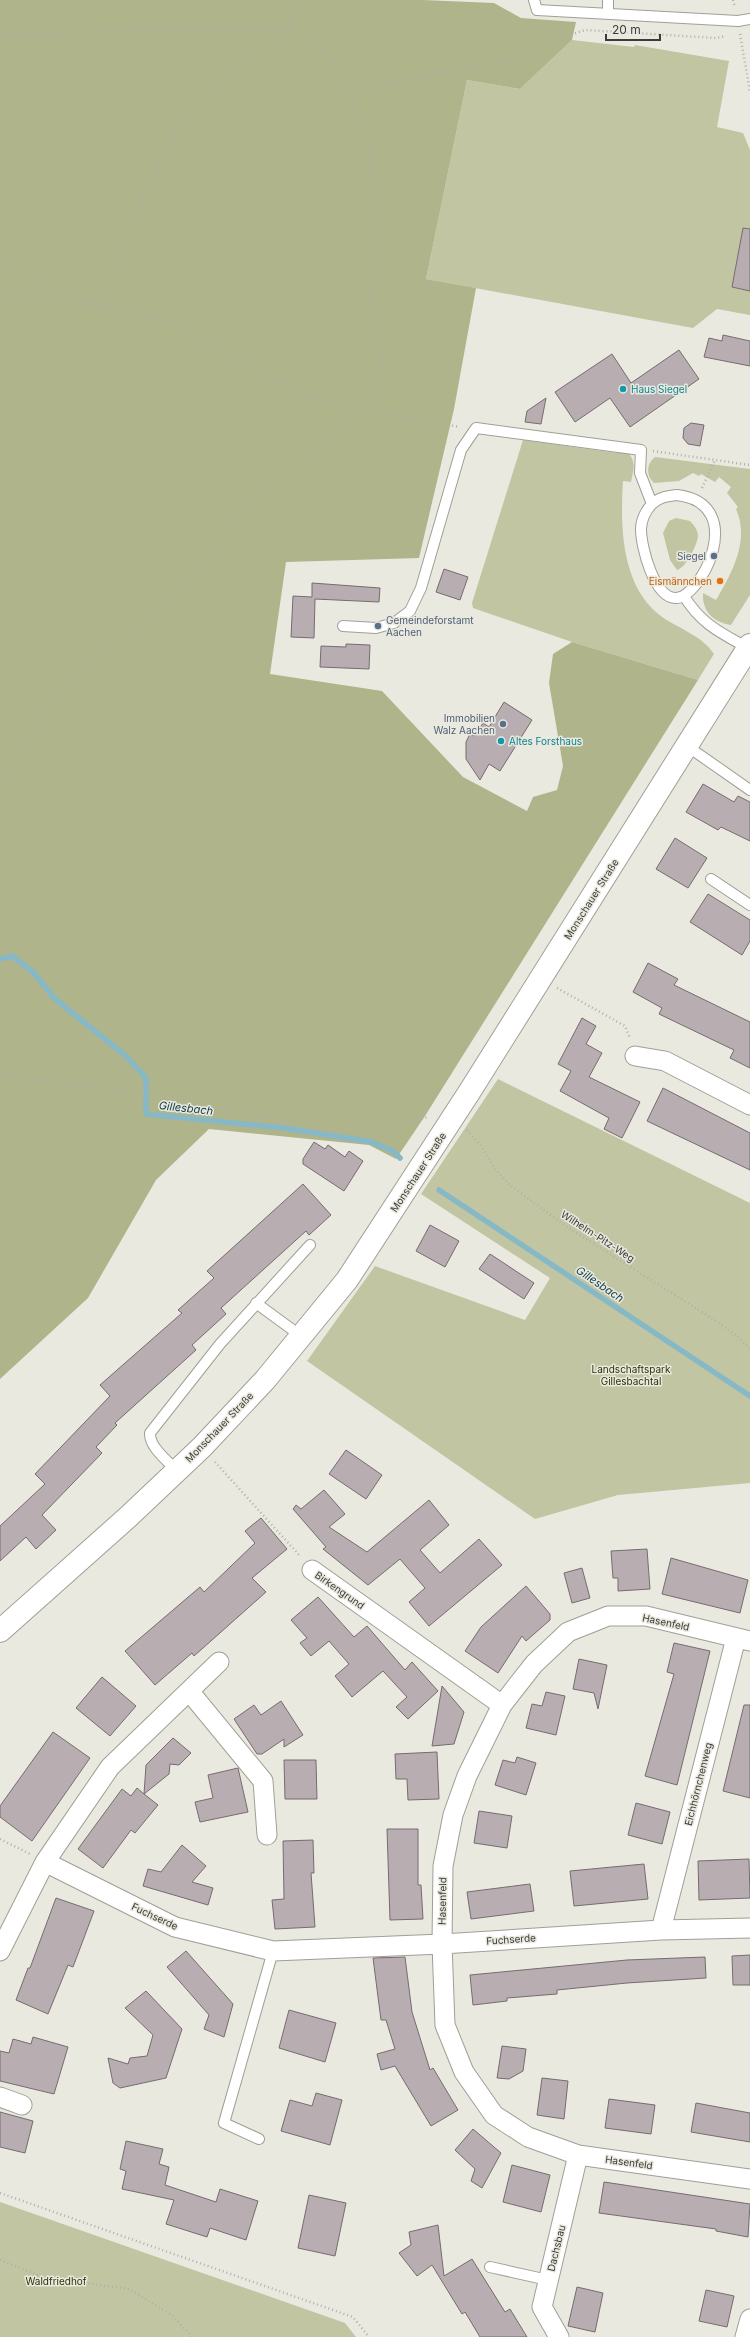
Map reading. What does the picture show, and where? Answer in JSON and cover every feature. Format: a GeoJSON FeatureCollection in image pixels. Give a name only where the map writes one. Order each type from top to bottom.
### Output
{"type":"FeatureCollection","features":[{"type":"Feature","properties":{"kind":"main road","name":"Monschauer Straße"},"geometry":{"type":"LineString","coordinates":[[0,1631],[128,1517],[202,1447],[265,1380],[347,1280],[452,1120],[749,647]]}},
{"type":"Feature","properties":{"kind":"street"},"geometry":{"type":"LineString","coordinates":[[635,1056],[665,1060],[750,1105]]}},
{"type":"Feature","properties":{"kind":"street","name":"Birkengrund"},"geometry":{"type":"LineString","coordinates":[[312,1570],[502,1705]]}},
{"type":"Feature","properties":{"kind":"street","name":"Hasenfeld"},"geometry":{"type":"LineString","coordinates":[[743,1639],[646,1616],[608,1616],[568,1632],[534,1664],[502,1705],[467,1776],[453,1815],[443,1866],[442,1944],[445,2025],[464,2072],[494,2115],[528,2137],[578,2155],[750,2179]]}},
{"type":"Feature","properties":{"kind":"street","name":"Eichhörnchenweg"},"geometry":{"type":"LineString","coordinates":[[661,1930],[743,1639]]}},
{"type":"Feature","properties":{"kind":"street"},"geometry":{"type":"LineString","coordinates":[[0,1950],[45,1862],[110,1767],[219,1662]]}},
{"type":"Feature","properties":{"kind":"street"},"geometry":{"type":"LineString","coordinates":[[190,1691],[263,1781],[267,1835]]}},
{"type":"Feature","properties":{"kind":"street","name":"Fuchserde"},"geometry":{"type":"LineString","coordinates":[[45,1862],[175,1928],[273,1951],[442,1944],[661,1930],[750,1928]]}},
{"type":"Feature","properties":{"kind":"street"},"geometry":{"type":"LineString","coordinates":[[0,2097],[22,2104]]}},
{"type":"Feature","properties":{"kind":"street","name":"Dachsbau"},"geometry":{"type":"LineString","coordinates":[[559,2337],[542,2307],[578,2155]]}},
{"type":"Feature","properties":{"kind":"street"},"geometry":{"type":"LineString","coordinates":[[745,2337],[750,2319]]}},
{"type":"Feature","properties":{"kind":"lane"},"geometry":{"type":"LineString","coordinates":[[534,0],[537,10],[738,21],[750,20]]}},
{"type":"Feature","properties":{"kind":"lane"},"geometry":{"type":"LineString","coordinates":[[608,0],[608,13]]}},
{"type":"Feature","properties":{"kind":"lane"},"geometry":{"type":"LineString","coordinates":[[343,626],[376,628],[394,623],[410,611],[421,588],[461,450],[476,428],[642,450],[640,473],[652,504]]}},
{"type":"Feature","properties":{"kind":"lane"},"geometry":{"type":"LineString","coordinates":[[677,495],[696,498],[712,510],[718,522],[721,535],[719,547],[713,559],[692,590],[684,596],[676,598],[668,597],[662,592],[648,563],[641,528],[646,512],[652,504],[665,497],[677,495]]}},
{"type":"Feature","properties":{"kind":"lane"},"geometry":{"type":"LineString","coordinates":[[684,596],[694,613],[716,631],[749,647]]}},
{"type":"Feature","properties":{"kind":"lane"},"geometry":{"type":"LineString","coordinates":[[687,746],[750,790]]}},
{"type":"Feature","properties":{"kind":"lane"},"geometry":{"type":"LineString","coordinates":[[711,879],[750,905]]}},
{"type":"Feature","properties":{"kind":"lane"},"geometry":{"type":"LineString","coordinates":[[177,1471],[153,1445],[150,1438],[150,1432],[256,1303],[310,1245]]}},
{"type":"Feature","properties":{"kind":"lane"},"geometry":{"type":"LineString","coordinates":[[256,1303],[301,1336]]}},
{"type":"Feature","properties":{"kind":"lane"},"geometry":{"type":"LineString","coordinates":[[259,2139],[224,2122],[273,1951]]}},
{"type":"Feature","properties":{"kind":"lane"},"geometry":{"type":"LineString","coordinates":[[490,2267],[548,2280]]}},
{"type":"Feature","properties":{"kind":"path"},"geometry":{"type":"LineString","coordinates":[[292,29],[293,0]]}},
{"type":"Feature","properties":{"kind":"path"},"geometry":{"type":"LineString","coordinates":[[733,0],[738,21]]}},
{"type":"Feature","properties":{"kind":"path"},"geometry":{"type":"LineString","coordinates":[[104,306],[131,222],[190,102],[292,29]]}},
{"type":"Feature","properties":{"kind":"path"},"geometry":{"type":"LineString","coordinates":[[0,36],[80,32],[292,29],[326,52],[349,93],[369,140],[375,209],[372,301],[381,368],[368,412],[314,450],[233,520],[180,596],[60,686],[0,786]]}},
{"type":"Feature","properties":{"kind":"path"},"geometry":{"type":"LineString","coordinates":[[349,93],[404,80],[538,54],[558,39],[585,30],[716,38],[731,35]]}},
{"type":"Feature","properties":{"kind":"path"},"geometry":{"type":"LineString","coordinates":[[735,33],[740,32],[750,92]]}},
{"type":"Feature","properties":{"kind":"path"},"geometry":{"type":"LineString","coordinates":[[0,256],[46,285],[104,306],[166,321],[307,394],[368,412],[476,428]]}},
{"type":"Feature","properties":{"kind":"path"},"geometry":{"type":"LineString","coordinates":[[0,296],[104,306]]}},
{"type":"Feature","properties":{"kind":"path"},"geometry":{"type":"LineString","coordinates":[[642,450],[750,465]]}},
{"type":"Feature","properties":{"kind":"path"},"geometry":{"type":"LineString","coordinates":[[696,498],[715,460]]}},
{"type":"Feature","properties":{"kind":"path"},"geometry":{"type":"LineString","coordinates":[[557,988],[626,1026],[635,1056]]}},
{"type":"Feature","properties":{"kind":"path"},"geometry":{"type":"LineString","coordinates":[[0,1075],[155,1094],[281,1122],[333,1131],[367,1131],[430,1117]]}},
{"type":"Feature","properties":{"kind":"path","name":"Wilhelm-Pitz-Weg"},"geometry":{"type":"LineString","coordinates":[[452,1120],[467,1130],[482,1147],[495,1169],[511,1186],[567,1227],[738,1336],[750,1349]]}},
{"type":"Feature","properties":{"kind":"path","name":"Birkengrund"},"geometry":{"type":"LineString","coordinates":[[202,1447],[312,1570]]}},
{"type":"Feature","properties":{"kind":"path"},"geometry":{"type":"LineString","coordinates":[[0,1839],[45,1862]]}},
{"type":"Feature","properties":{"kind":"path"},"geometry":{"type":"LineString","coordinates":[[0,2192],[353,2317],[369,2337]]}},
{"type":"Feature","properties":{"kind":"path"},"geometry":{"type":"LineString","coordinates":[[0,2260],[43,2276],[129,2289],[173,2316],[192,2337]]}},
{"type":"Feature","properties":{"kind":"green space"},"geometry":{"type":"Polygon","coordinates":[[[0,0],[423,0],[494,3],[521,18],[576,22],[572,40],[520,89],[467,80],[426,279],[476,288],[454,409],[419,558],[286,562],[270,674],[382,691],[463,777],[527,811],[533,797],[557,790],[563,766],[549,683],[553,654],[572,642],[698,680],[425,1116],[396,1159],[369,1145],[209,1129],[156,1180],[88,1298],[0,1379],[0,0]]]}},
{"type":"Feature","properties":{"kind":"green space"},"geometry":{"type":"Polygon","coordinates":[[[572,40],[634,47],[635,45],[729,61],[717,127],[743,133],[750,150],[750,315],[717,309],[693,328],[426,279],[467,80],[520,89],[572,40]]]}},
{"type":"Feature","properties":{"kind":"green space"},"geometry":{"type":"Polygon","coordinates":[[[523,440],[617,453],[617,451],[628,453],[631,456],[633,460],[633,470],[631,482],[623,481],[622,499],[623,538],[626,557],[639,592],[650,607],[665,619],[698,638],[714,654],[698,680],[572,642],[473,608],[472,603],[523,440]]]}},
{"type":"Feature","properties":{"kind":"green space"},"geometry":{"type":"Polygon","coordinates":[[[655,457],[750,469],[750,595],[731,625],[714,619],[710,615],[703,600],[703,593],[716,600],[728,579],[737,556],[741,532],[740,521],[736,509],[738,507],[727,493],[731,487],[719,477],[715,482],[701,474],[699,476],[693,473],[679,481],[654,483],[648,474],[648,470],[650,463],[655,457]]]}},
{"type":"Feature","properties":{"kind":"green space"},"geometry":{"type":"Polygon","coordinates":[[[676,518],[690,521],[695,527],[698,535],[696,544],[688,560],[677,570],[670,560],[663,533],[669,521],[676,518]]]}},
{"type":"Feature","properties":{"kind":"green space","name":"Landschaftspark Gillesbachtal"},"geometry":{"type":"Polygon","coordinates":[[[498,1079],[750,1203],[750,1483],[618,1495],[535,1519],[307,1361],[375,1266],[525,1320],[550,1278],[421,1194],[498,1079]]]}},
{"type":"Feature","properties":{"kind":"green space","name":"Waldfriedhof"},"geometry":{"type":"Polygon","coordinates":[[[0,2202],[345,2323],[356,2337],[0,2337],[0,2202]]]}},
{"type":"Feature","properties":{"kind":"building"},"geometry":{"type":"Polygon","coordinates":[[[743,228],[750,229],[750,291],[732,287],[743,228]]]}},
{"type":"Feature","properties":{"kind":"building"},"geometry":{"type":"Polygon","coordinates":[[[723,335],[750,341],[750,366],[704,357],[709,338],[722,341],[723,335]]]}},
{"type":"Feature","properties":{"kind":"building","name":"Haus Siegel"},"geometry":{"type":"Polygon","coordinates":[[[679,350],[699,379],[630,427],[610,398],[575,422],[555,392],[612,354],[631,383],[679,350]]]}},
{"type":"Feature","properties":{"kind":"building"},"geometry":{"type":"Polygon","coordinates":[[[546,398],[541,424],[525,422],[527,411],[546,398]]]}},
{"type":"Feature","properties":{"kind":"building"},"geometry":{"type":"Polygon","coordinates":[[[691,423],[704,425],[700,446],[688,444],[683,438],[684,428],[691,423]]]}},
{"type":"Feature","properties":{"kind":"building"},"geometry":{"type":"Polygon","coordinates":[[[444,569],[468,577],[460,600],[436,592],[444,569]]]}},
{"type":"Feature","properties":{"kind":"building"},"geometry":{"type":"Polygon","coordinates":[[[312,583],[380,588],[379,602],[315,599],[314,638],[291,637],[293,596],[312,597],[312,583]]]}},
{"type":"Feature","properties":{"kind":"building"},"geometry":{"type":"Polygon","coordinates":[[[346,644],[370,645],[369,669],[320,667],[321,646],[346,647],[346,644]]]}},
{"type":"Feature","properties":{"kind":"building","name":"Altes Forsthaus"},"geometry":{"type":"Polygon","coordinates":[[[504,702],[532,720],[500,771],[489,764],[480,780],[466,759],[466,742],[470,734],[474,736],[483,723],[489,727],[504,702]]]}},
{"type":"Feature","properties":{"kind":"building"},"geometry":{"type":"Polygon","coordinates":[[[703,784],[734,802],[738,796],[750,802],[750,841],[721,827],[718,830],[686,812],[703,784]]]}},
{"type":"Feature","properties":{"kind":"building"},"geometry":{"type":"Polygon","coordinates":[[[675,838],[707,858],[688,888],[656,869],[675,838]]]}},
{"type":"Feature","properties":{"kind":"building"},"geometry":{"type":"Polygon","coordinates":[[[708,894],[750,920],[750,941],[742,955],[690,922],[708,894]]]}},
{"type":"Feature","properties":{"kind":"building"},"geometry":{"type":"Polygon","coordinates":[[[648,963],[678,979],[674,985],[750,1022],[750,1068],[730,1058],[734,1050],[659,1014],[662,1008],[633,992],[648,963]]]}},
{"type":"Feature","properties":{"kind":"building"},"geometry":{"type":"Polygon","coordinates":[[[582,1018],[596,1026],[586,1044],[602,1053],[589,1077],[640,1102],[622,1138],[604,1129],[609,1118],[560,1091],[571,1071],[558,1064],[582,1018]]]}},
{"type":"Feature","properties":{"kind":"building"},"geometry":{"type":"Polygon","coordinates":[[[663,1088],[750,1133],[750,1170],[647,1121],[663,1088]]]}},
{"type":"Feature","properties":{"kind":"building"},"geometry":{"type":"Polygon","coordinates":[[[314,1142],[325,1149],[328,1145],[345,1157],[349,1151],[363,1161],[344,1191],[303,1164],[303,1159],[314,1142]]]}},
{"type":"Feature","properties":{"kind":"building"},"geometry":{"type":"Polygon","coordinates":[[[303,1184],[331,1215],[309,1235],[306,1231],[221,1308],[226,1314],[192,1345],[196,1350],[115,1423],[117,1425],[96,1447],[102,1453],[42,1515],[56,1530],[36,1549],[26,1537],[0,1561],[0,1526],[45,1484],[35,1474],[110,1396],[100,1385],[182,1313],[178,1310],[214,1278],[207,1271],[303,1184]]]}},
{"type":"Feature","properties":{"kind":"building"},"geometry":{"type":"Polygon","coordinates":[[[430,1225],[459,1241],[445,1267],[416,1251],[430,1225]]]}},
{"type":"Feature","properties":{"kind":"building"},"geometry":{"type":"Polygon","coordinates":[[[490,1254],[534,1283],[524,1299],[479,1269],[490,1254]]]}},
{"type":"Feature","properties":{"kind":"building"},"geometry":{"type":"Polygon","coordinates":[[[346,1450],[382,1475],[366,1499],[329,1474],[346,1450]]]}},
{"type":"Feature","properties":{"kind":"building"},"geometry":{"type":"Polygon","coordinates":[[[324,1490],[345,1514],[329,1527],[367,1552],[429,1500],[449,1525],[420,1550],[440,1573],[479,1539],[502,1565],[429,1626],[409,1602],[425,1588],[400,1559],[368,1585],[323,1549],[326,1547],[293,1509],[296,1505],[301,1509],[324,1490]]]}},
{"type":"Feature","properties":{"kind":"building"},"geometry":{"type":"Polygon","coordinates":[[[261,1518],[287,1549],[252,1578],[266,1592],[194,1656],[192,1653],[155,1685],[125,1651],[200,1587],[204,1592],[255,1543],[245,1531],[261,1518]]]}},
{"type":"Feature","properties":{"kind":"building"},"geometry":{"type":"Polygon","coordinates":[[[647,1549],[650,1589],[618,1591],[618,1578],[613,1578],[611,1551],[647,1549]]]}},
{"type":"Feature","properties":{"kind":"building"},"geometry":{"type":"Polygon","coordinates":[[[671,1558],[748,1580],[740,1613],[662,1594],[671,1558]]]}},
{"type":"Feature","properties":{"kind":"building"},"geometry":{"type":"Polygon","coordinates":[[[582,1568],[590,1598],[572,1603],[564,1573],[582,1568]]]}},
{"type":"Feature","properties":{"kind":"building"},"geometry":{"type":"Polygon","coordinates":[[[526,1586],[550,1614],[550,1620],[526,1641],[522,1636],[498,1673],[465,1651],[481,1627],[526,1586]]]}},
{"type":"Feature","properties":{"kind":"building"},"geometry":{"type":"Polygon","coordinates":[[[318,1597],[354,1637],[367,1626],[405,1670],[412,1662],[438,1691],[408,1719],[396,1707],[407,1697],[383,1671],[352,1697],[335,1676],[349,1664],[329,1641],[311,1656],[300,1643],[307,1638],[291,1620],[318,1597]]]}},
{"type":"Feature","properties":{"kind":"building"},"geometry":{"type":"Polygon","coordinates":[[[674,1643],[710,1651],[677,1785],[645,1776],[674,1674],[667,1672],[674,1643]]]}},
{"type":"Feature","properties":{"kind":"building"},"geometry":{"type":"Polygon","coordinates":[[[579,1659],[607,1665],[598,1709],[594,1693],[573,1689],[579,1659]]]}},
{"type":"Feature","properties":{"kind":"building"},"geometry":{"type":"Polygon","coordinates":[[[102,1677],[136,1706],[110,1736],[76,1708],[102,1677]]]}},
{"type":"Feature","properties":{"kind":"building"},"geometry":{"type":"Polygon","coordinates":[[[442,1686],[464,1712],[454,1744],[432,1746],[442,1686]]]}},
{"type":"Feature","properties":{"kind":"building"},"geometry":{"type":"Polygon","coordinates":[[[546,1692],[565,1696],[556,1735],[526,1728],[532,1704],[542,1706],[546,1692]]]}},
{"type":"Feature","properties":{"kind":"building"},"geometry":{"type":"Polygon","coordinates":[[[281,1701],[303,1735],[284,1747],[284,1739],[262,1754],[257,1754],[234,1719],[254,1705],[261,1715],[281,1701]]]}},
{"type":"Feature","properties":{"kind":"building"},"geometry":{"type":"Polygon","coordinates":[[[744,1705],[750,1705],[750,1798],[723,1791],[744,1705]]]}},
{"type":"Feature","properties":{"kind":"building"},"geometry":{"type":"Polygon","coordinates":[[[53,1732],[90,1758],[32,1841],[0,1817],[0,1806],[53,1732]]]}},
{"type":"Feature","properties":{"kind":"building"},"geometry":{"type":"Polygon","coordinates":[[[173,1738],[191,1753],[179,1765],[170,1764],[169,1774],[144,1794],[146,1765],[173,1738]]]}},
{"type":"Feature","properties":{"kind":"building"},"geometry":{"type":"Polygon","coordinates":[[[437,1752],[439,1799],[408,1800],[407,1779],[396,1779],[395,1754],[437,1752]]]}},
{"type":"Feature","properties":{"kind":"building"},"geometry":{"type":"Polygon","coordinates":[[[517,1757],[536,1763],[526,1795],[495,1785],[503,1760],[515,1763],[517,1757]]]}},
{"type":"Feature","properties":{"kind":"building"},"geometry":{"type":"Polygon","coordinates":[[[284,1760],[316,1760],[317,1799],[285,1799],[284,1760]]]}},
{"type":"Feature","properties":{"kind":"building"},"geometry":{"type":"Polygon","coordinates":[[[238,1768],[248,1812],[200,1822],[195,1802],[213,1798],[208,1775],[238,1768]]]}},
{"type":"Feature","properties":{"kind":"building"},"geometry":{"type":"Polygon","coordinates":[[[137,1788],[158,1805],[135,1833],[131,1830],[103,1868],[78,1849],[122,1789],[131,1796],[137,1788]]]}},
{"type":"Feature","properties":{"kind":"building"},"geometry":{"type":"Polygon","coordinates":[[[636,1803],[670,1812],[662,1844],[628,1835],[636,1803]]]}},
{"type":"Feature","properties":{"kind":"building"},"geometry":{"type":"Polygon","coordinates":[[[479,1811],[512,1816],[507,1848],[474,1843],[479,1811]]]}},
{"type":"Feature","properties":{"kind":"building"},"geometry":{"type":"Polygon","coordinates":[[[387,1829],[418,1829],[418,1885],[421,1885],[423,1919],[390,1920],[387,1829]]]}},
{"type":"Feature","properties":{"kind":"building"},"geometry":{"type":"Polygon","coordinates":[[[313,1840],[314,1873],[311,1873],[315,1927],[275,1929],[272,1900],[284,1899],[283,1841],[313,1840]]]}},
{"type":"Feature","properties":{"kind":"building"},"geometry":{"type":"Polygon","coordinates":[[[182,1845],[206,1866],[192,1882],[213,1888],[208,1905],[143,1886],[148,1869],[161,1872],[182,1845]]]}},
{"type":"Feature","properties":{"kind":"building"},"geometry":{"type":"Polygon","coordinates":[[[749,1859],[750,1898],[699,1900],[698,1861],[749,1859]]]}},
{"type":"Feature","properties":{"kind":"building"},"geometry":{"type":"Polygon","coordinates":[[[644,1864],[648,1899],[574,1906],[570,1871],[644,1864]]]}},
{"type":"Feature","properties":{"kind":"building"},"geometry":{"type":"Polygon","coordinates":[[[530,1884],[534,1911],[471,1919],[467,1892],[530,1884]]]}},
{"type":"Feature","properties":{"kind":"building"},"geometry":{"type":"Polygon","coordinates":[[[56,1898],[94,1911],[73,1967],[68,1965],[48,2014],[16,2000],[28,1968],[30,1968],[56,1898]]]}},
{"type":"Feature","properties":{"kind":"building"},"geometry":{"type":"Polygon","coordinates":[[[186,1951],[233,2004],[224,2037],[204,2029],[209,2015],[167,1967],[186,1951]]]}},
{"type":"Feature","properties":{"kind":"building"},"geometry":{"type":"Polygon","coordinates":[[[750,1955],[750,1985],[733,1985],[732,1956],[750,1955]]]}},
{"type":"Feature","properties":{"kind":"building"},"geometry":{"type":"Polygon","coordinates":[[[405,1957],[412,2012],[430,2070],[433,2068],[458,2110],[431,2126],[395,2066],[381,2070],[377,2054],[395,2049],[386,2020],[381,2020],[373,1958],[405,1957]]]}},
{"type":"Feature","properties":{"kind":"building"},"geometry":{"type":"Polygon","coordinates":[[[705,1957],[706,1978],[627,1983],[557,1990],[557,1994],[507,1998],[507,2001],[473,2005],[470,1975],[627,1960],[705,1957]]]}},
{"type":"Feature","properties":{"kind":"building"},"geometry":{"type":"Polygon","coordinates":[[[146,1991],[182,2029],[166,2078],[120,2088],[113,2083],[108,2058],[128,2064],[130,2058],[147,2056],[153,2035],[125,2008],[146,1991]]]}},
{"type":"Feature","properties":{"kind":"building"},"geometry":{"type":"Polygon","coordinates":[[[289,2010],[336,2023],[325,2062],[279,2048],[289,2010]]]}},
{"type":"Feature","properties":{"kind":"building"},"geometry":{"type":"Polygon","coordinates":[[[33,2037],[68,2047],[54,2094],[0,2081],[0,2051],[9,2053],[13,2039],[31,2044],[33,2037]]]}},
{"type":"Feature","properties":{"kind":"building"},"geometry":{"type":"Polygon","coordinates":[[[502,2046],[526,2049],[523,2071],[509,2079],[497,2078],[502,2046]]]}},
{"type":"Feature","properties":{"kind":"building"},"geometry":{"type":"Polygon","coordinates":[[[542,2078],[568,2081],[564,2119],[537,2115],[542,2078]]]}},
{"type":"Feature","properties":{"kind":"building"},"geometry":{"type":"Polygon","coordinates":[[[316,2093],[342,2100],[330,2145],[281,2131],[290,2100],[312,2106],[316,2093]]]}},
{"type":"Feature","properties":{"kind":"building"},"geometry":{"type":"Polygon","coordinates":[[[609,2099],[655,2105],[651,2134],[605,2128],[609,2099]]]}},
{"type":"Feature","properties":{"kind":"building"},"geometry":{"type":"Polygon","coordinates":[[[696,2103],[750,2113],[750,2142],[691,2132],[696,2103]]]}},
{"type":"Feature","properties":{"kind":"building"},"geometry":{"type":"Polygon","coordinates":[[[0,2112],[33,2121],[25,2153],[0,2147],[0,2112]]]}},
{"type":"Feature","properties":{"kind":"building"},"geometry":{"type":"Polygon","coordinates":[[[473,2129],[501,2153],[482,2188],[471,2181],[475,2169],[455,2150],[473,2129]]]}},
{"type":"Feature","properties":{"kind":"building"},"geometry":{"type":"Polygon","coordinates":[[[126,2141],[163,2149],[159,2164],[169,2167],[165,2185],[216,2202],[220,2189],[258,2201],[246,2240],[210,2228],[207,2237],[166,2224],[174,2200],[122,2189],[126,2171],[120,2169],[126,2141]]]}},
{"type":"Feature","properties":{"kind":"building"},"geometry":{"type":"Polygon","coordinates":[[[512,2165],[550,2175],[541,2212],[503,2202],[512,2165]]]}},
{"type":"Feature","properties":{"kind":"building"},"geometry":{"type":"Polygon","coordinates":[[[604,2182],[750,2204],[748,2237],[716,2231],[716,2229],[599,2213],[604,2182]]]}},
{"type":"Feature","properties":{"kind":"building"},"geometry":{"type":"Polygon","coordinates":[[[309,2195],[346,2203],[335,2256],[298,2248],[309,2195]]]}},
{"type":"Feature","properties":{"kind":"building"},"geometry":{"type":"Polygon","coordinates":[[[438,2225],[444,2276],[472,2259],[505,2312],[510,2309],[527,2337],[480,2337],[465,2312],[462,2314],[432,2265],[417,2276],[399,2253],[411,2245],[409,2232],[438,2225]]]}},
{"type":"Feature","properties":{"kind":"building"},"geometry":{"type":"Polygon","coordinates":[[[577,2287],[603,2293],[595,2332],[568,2326],[577,2287]]]}},
{"type":"Feature","properties":{"kind":"building"},"geometry":{"type":"Polygon","coordinates":[[[706,2290],[734,2296],[727,2327],[699,2321],[706,2290]]]}},
{"type":"Feature","properties":{"kind":"waterway","name":"Gillesbach"},"geometry":{"type":"LineString","coordinates":[[0,959],[12,956],[33,972],[55,999],[126,1056],[146,1078],[146,1114],[284,1128],[372,1142],[393,1151],[400,1158]]}},
{"type":"Feature","properties":{"kind":"waterway","name":"Gillesbach"},"geometry":{"type":"LineString","coordinates":[[439,1190],[750,1396]]}},
{"type":"Feature","properties":{"kind":"place","name":"Haus Siegel"},"geometry":{"type":"Point","coordinates":[623,389]}},
{"type":"Feature","properties":{"kind":"place","name":"Siegel"},"geometry":{"type":"Point","coordinates":[714,556]}},
{"type":"Feature","properties":{"kind":"place","name":"Eismännchen"},"geometry":{"type":"Point","coordinates":[720,581]}},
{"type":"Feature","properties":{"kind":"place","name":"Gemeindeforstamt Aachen"},"geometry":{"type":"Point","coordinates":[378,626]}},
{"type":"Feature","properties":{"kind":"place","name":"Immobilien Walz Aachen"},"geometry":{"type":"Point","coordinates":[503,724]}},
{"type":"Feature","properties":{"kind":"place","name":"Altes Forsthaus"},"geometry":{"type":"Point","coordinates":[501,741]}}]}
